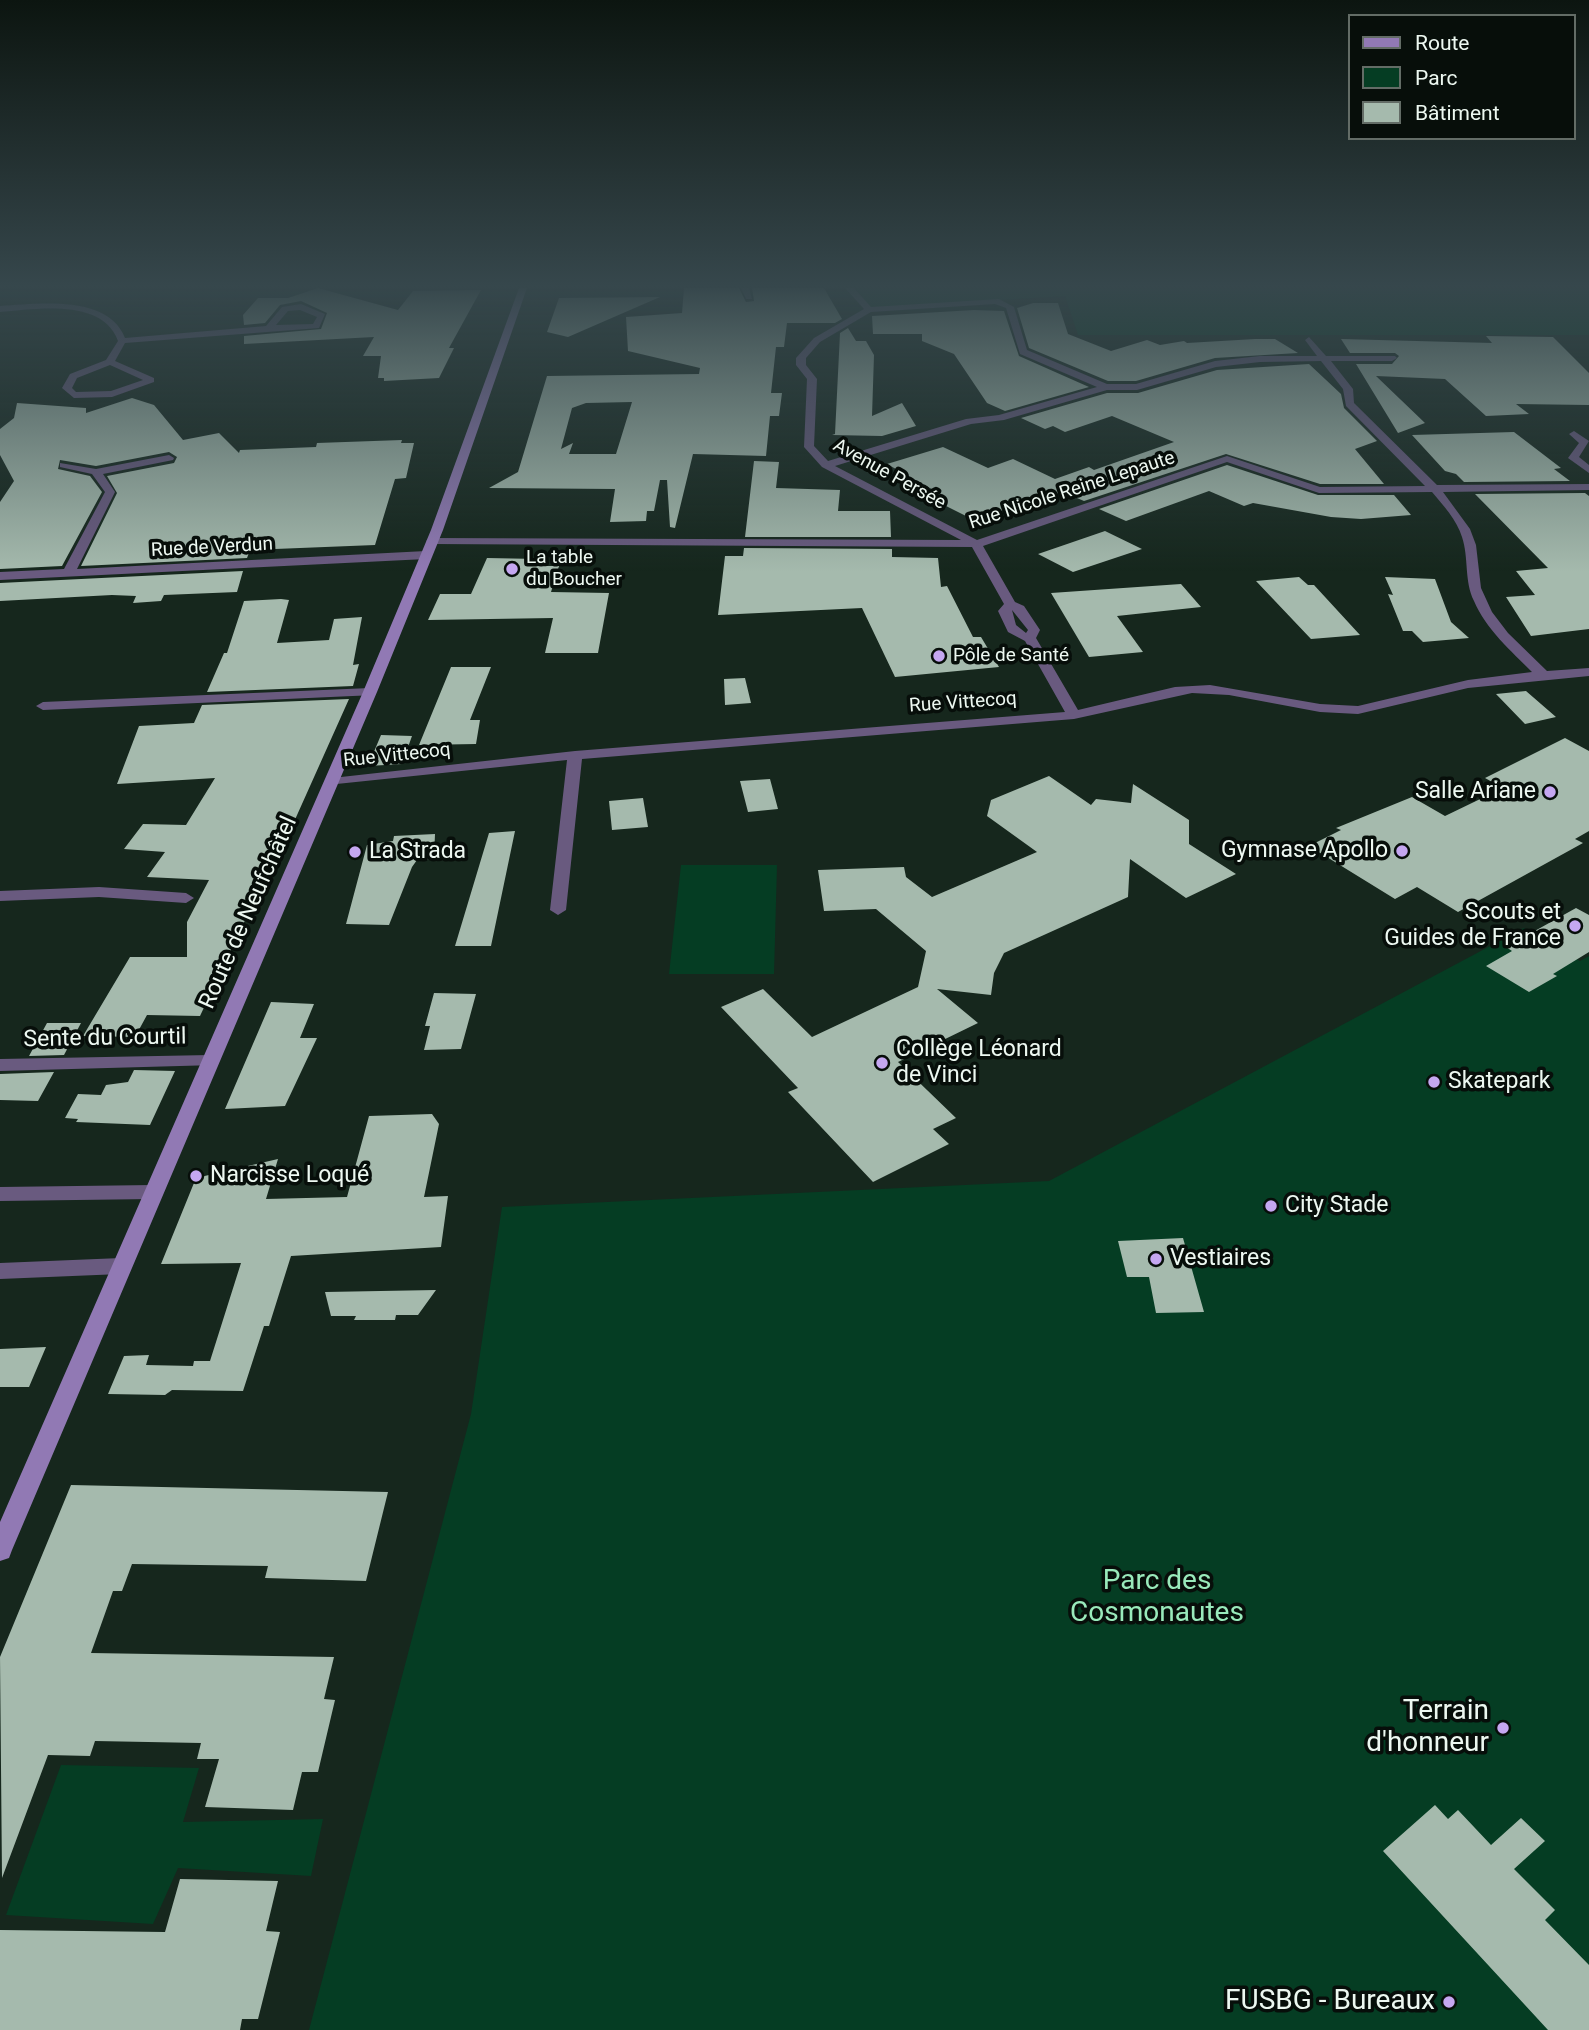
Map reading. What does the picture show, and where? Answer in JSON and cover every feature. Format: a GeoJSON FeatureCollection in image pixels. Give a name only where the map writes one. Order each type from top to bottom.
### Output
{"type":"FeatureCollection","features":[{"type":"Feature","properties":{"kind":"main road","name":"Route de Neufchâtel"},"geometry":{"type":"LineString","coordinates":[[0,1550],[370,692],[432,541],[489,383]]}},
{"type":"Feature","properties":{"kind":"street"},"geometry":{"type":"LineString","coordinates":[[70,383],[67,388],[69,392],[100,396],[142,383]]}},
{"type":"Feature","properties":{"kind":"street","name":"Avenue Persée"},"geometry":{"type":"LineString","coordinates":[[812,383],[809,447],[825,465],[976,544]]}},
{"type":"Feature","properties":{"kind":"street","name":"Avenue Persée"},"geometry":{"type":"LineString","coordinates":[[1095,383],[1105,387]]}},
{"type":"Feature","properties":{"kind":"street"},"geometry":{"type":"LineString","coordinates":[[825,465],[970,421],[1000,418],[1105,387],[1138,387],[1153,383]]}},
{"type":"Feature","properties":{"kind":"street"},"geometry":{"type":"LineString","coordinates":[[1343,383],[1348,389],[1349,404],[1433,488],[1469,537],[1475,589],[1486,610],[1544,676]]}},
{"type":"Feature","properties":{"kind":"street"},"geometry":{"type":"LineString","coordinates":[[1574,434],[1585,443],[1573,458],[1589,470]]}},
{"type":"Feature","properties":{"kind":"street"},"geometry":{"type":"LineString","coordinates":[[64,465],[96,472],[169,458]]}},
{"type":"Feature","properties":{"kind":"street","name":"Rue Nicole Reine Lepaute"},"geometry":{"type":"LineString","coordinates":[[432,541],[976,544],[1227,458],[1320,490],[1589,487]]}},
{"type":"Feature","properties":{"kind":"street"},"geometry":{"type":"LineString","coordinates":[[69,572],[110,492],[96,472]]}},
{"type":"Feature","properties":{"kind":"street"},"geometry":{"type":"LineString","coordinates":[[976,544],[1010,604],[1004,611],[1009,625],[1020,637],[1030,638],[1074,715]]}},
{"type":"Feature","properties":{"kind":"street","name":"Rue de Verdun"},"geometry":{"type":"LineString","coordinates":[[0,576],[426,555]]}},
{"type":"Feature","properties":{"kind":"street","name":"Rue Vittecoq"},"geometry":{"type":"LineString","coordinates":[[332,782],[575,755],[1074,715],[1112,708],[1159,693],[1190,689],[1230,691],[1313,709],[1360,710],[1450,687],[1589,672]]}},
{"type":"Feature","properties":{"kind":"street"},"geometry":{"type":"LineString","coordinates":[[43,706],[370,692]]}},
{"type":"Feature","properties":{"kind":"street"},"geometry":{"type":"LineString","coordinates":[[558,910],[575,755]]}},
{"type":"Feature","properties":{"kind":"street"},"geometry":{"type":"LineString","coordinates":[[0,896],[99,892],[186,898]]}},
{"type":"Feature","properties":{"kind":"street","name":"Sente du Courtil"},"geometry":{"type":"LineString","coordinates":[[0,1065],[210,1062]]}},
{"type":"Feature","properties":{"kind":"street"},"geometry":{"type":"LineString","coordinates":[[0,1194],[153,1192]]}},
{"type":"Feature","properties":{"kind":"street"},"geometry":{"type":"LineString","coordinates":[[0,1271],[121,1266]]}},
{"type":"Feature","properties":{"kind":"green space"},"geometry":{"type":"Polygon","coordinates":[[[681,865],[777,865],[774,974],[669,974],[681,865]]]}},
{"type":"Feature","properties":{"kind":"green space","name":"Parc des Cosmonautes"},"geometry":{"type":"Polygon","coordinates":[[[1524,928],[1580,961],[1589,956],[1589,2030],[309,2030],[471,1414],[502,1207],[1049,1181],[1524,928]]]}},
{"type":"Feature","properties":{"kind":"green space"},"geometry":{"type":"Polygon","coordinates":[[[61,1765],[199,1768],[183,1822],[323,1819],[311,1876],[178,1868],[153,1924],[6,1915],[61,1765]]]}},
{"type":"Feature","properties":{"kind":"building"},"geometry":{"type":"Polygon","coordinates":[[[545,383],[772,383],[771,393],[782,393],[779,416],[770,416],[766,456],[693,454],[675,528],[670,527],[667,480],[660,480],[654,511],[647,511],[646,521],[610,522],[615,489],[489,488],[518,472],[545,383]],[[632,402],[586,403],[572,408],[561,449],[573,443],[569,454],[616,454],[632,402]]]}},
{"type":"Feature","properties":{"kind":"building"},"geometry":{"type":"Polygon","coordinates":[[[838,383],[873,383],[872,416],[902,403],[916,426],[882,436],[832,435],[835,434],[838,383]]]}},
{"type":"Feature","properties":{"kind":"building"},"geometry":{"type":"Polygon","coordinates":[[[973,383],[1079,383],[1089,387],[1005,411],[987,403],[973,383]]]}},
{"type":"Feature","properties":{"kind":"building"},"geometry":{"type":"Polygon","coordinates":[[[1173,383],[1329,383],[1341,394],[1344,408],[1377,441],[1355,449],[1384,484],[1320,484],[1226,454],[1084,501],[1063,492],[974,520],[916,491],[937,492],[887,464],[943,447],[988,468],[1013,459],[1055,479],[1089,467],[1094,470],[1174,442],[1112,416],[1065,432],[1053,426],[1045,429],[1021,418],[1107,393],[1138,393],[1173,383]]]}},
{"type":"Feature","properties":{"kind":"building"},"geometry":{"type":"Polygon","coordinates":[[[1367,383],[1383,383],[1425,423],[1398,433],[1367,383]]]}},
{"type":"Feature","properties":{"kind":"building"},"geometry":{"type":"Polygon","coordinates":[[[1449,383],[1589,383],[1589,405],[1516,404],[1529,414],[1486,416],[1449,383]]]}},
{"type":"Feature","properties":{"kind":"building"},"geometry":{"type":"Polygon","coordinates":[[[132,398],[154,405],[183,440],[219,433],[239,453],[240,450],[316,447],[317,443],[402,440],[401,443],[414,443],[406,478],[395,479],[375,545],[250,550],[247,558],[81,566],[117,493],[107,476],[174,463],[177,457],[169,452],[96,466],[60,460],[58,469],[90,476],[102,492],[62,566],[0,569],[0,502],[14,481],[0,455],[0,429],[14,418],[17,403],[86,408],[86,413],[132,398]]]}},
{"type":"Feature","properties":{"kind":"building"},"geometry":{"type":"Polygon","coordinates":[[[1514,432],[1561,468],[1554,469],[1570,481],[1464,482],[1456,474],[1445,471],[1412,435],[1514,432]]]}},
{"type":"Feature","properties":{"kind":"building"},"geometry":{"type":"Polygon","coordinates":[[[754,461],[779,462],[776,488],[840,490],[838,511],[890,511],[891,537],[745,537],[754,461]]]}},
{"type":"Feature","properties":{"kind":"building"},"geometry":{"type":"Polygon","coordinates":[[[1227,465],[1318,495],[1394,495],[1411,515],[1361,519],[1331,517],[1253,503],[1244,506],[1209,491],[1126,521],[1099,509],[1227,465]]]}},
{"type":"Feature","properties":{"kind":"building"},"geometry":{"type":"Polygon","coordinates":[[[1585,493],[1589,496],[1589,629],[1531,636],[1506,597],[1535,595],[1516,571],[1548,568],[1475,494],[1585,493]]]}},
{"type":"Feature","properties":{"kind":"building"},"geometry":{"type":"Polygon","coordinates":[[[1105,531],[1142,549],[1073,572],[1038,554],[1105,531]]]}},
{"type":"Feature","properties":{"kind":"building"},"geometry":{"type":"Polygon","coordinates":[[[744,548],[892,549],[892,557],[938,558],[941,587],[947,586],[973,637],[981,637],[999,667],[895,677],[862,608],[718,615],[725,556],[743,556],[744,548]]]}},
{"type":"Feature","properties":{"kind":"building"},"geometry":{"type":"Polygon","coordinates":[[[487,558],[538,559],[535,566],[559,566],[551,592],[609,593],[598,653],[545,653],[553,618],[428,620],[440,594],[471,594],[487,558]]]}},
{"type":"Feature","properties":{"kind":"building"},"geometry":{"type":"Polygon","coordinates":[[[243,571],[237,592],[164,595],[161,601],[133,603],[136,596],[112,595],[0,601],[0,583],[243,571]]]}},
{"type":"Feature","properties":{"kind":"building"},"geometry":{"type":"Polygon","coordinates":[[[1299,577],[1308,585],[1314,585],[1360,635],[1311,639],[1256,581],[1299,577]]]}},
{"type":"Feature","properties":{"kind":"building"},"geometry":{"type":"Polygon","coordinates":[[[1385,577],[1435,579],[1451,622],[1469,638],[1423,642],[1412,631],[1403,631],[1388,594],[1393,595],[1385,577]]]}},
{"type":"Feature","properties":{"kind":"building"},"geometry":{"type":"Polygon","coordinates":[[[1181,584],[1201,607],[1117,616],[1143,652],[1089,657],[1051,593],[1181,584]]]}},
{"type":"Feature","properties":{"kind":"building"},"geometry":{"type":"Polygon","coordinates":[[[289,600],[277,643],[329,640],[334,619],[362,617],[353,665],[359,664],[353,686],[207,692],[224,653],[227,653],[244,601],[289,600]]]}},
{"type":"Feature","properties":{"kind":"building"},"geometry":{"type":"Polygon","coordinates":[[[451,667],[491,667],[470,720],[480,720],[476,744],[419,745],[451,667]]]}},
{"type":"Feature","properties":{"kind":"building"},"geometry":{"type":"Polygon","coordinates":[[[745,678],[751,703],[725,705],[724,679],[745,678]]]}},
{"type":"Feature","properties":{"kind":"building"},"geometry":{"type":"Polygon","coordinates":[[[1526,691],[1556,717],[1525,724],[1496,694],[1526,691]]]}},
{"type":"Feature","properties":{"kind":"building"},"geometry":{"type":"Polygon","coordinates":[[[349,699],[259,900],[255,899],[200,1016],[147,1015],[135,1037],[83,1036],[130,957],[187,957],[187,922],[209,880],[147,877],[165,852],[124,849],[143,824],[186,825],[215,778],[117,784],[139,726],[194,723],[202,705],[349,699]]]}},
{"type":"Feature","properties":{"kind":"building"},"geometry":{"type":"Polygon","coordinates":[[[381,735],[412,736],[402,764],[368,766],[381,735]]]}},
{"type":"Feature","properties":{"kind":"building"},"geometry":{"type":"Polygon","coordinates":[[[1565,738],[1589,751],[1589,831],[1575,839],[1583,843],[1458,912],[1417,887],[1395,899],[1309,846],[1341,830],[1336,828],[1412,797],[1445,816],[1503,788],[1485,778],[1565,738]]]}},
{"type":"Feature","properties":{"kind":"building"},"geometry":{"type":"Polygon","coordinates":[[[1049,776],[1091,805],[1096,799],[1131,803],[1133,784],[1189,820],[1189,844],[1236,874],[1186,898],[1130,859],[1128,897],[1004,953],[994,973],[991,995],[937,989],[978,1023],[898,1062],[956,1118],[933,1129],[949,1144],[873,1182],[788,1092],[798,1088],[721,1007],[763,989],[812,1037],[918,987],[926,951],[876,909],[824,911],[818,870],[904,867],[906,877],[932,897],[1037,852],[987,816],[991,800],[1049,776]]]}},
{"type":"Feature","properties":{"kind":"building"},"geometry":{"type":"Polygon","coordinates":[[[770,779],[778,809],[748,812],[740,781],[770,779]]]}},
{"type":"Feature","properties":{"kind":"building"},"geometry":{"type":"Polygon","coordinates":[[[643,798],[648,827],[612,830],[609,801],[643,798]]]}},
{"type":"Feature","properties":{"kind":"building"},"geometry":{"type":"Polygon","coordinates":[[[515,831],[491,946],[455,946],[489,833],[515,831]]]}},
{"type":"Feature","properties":{"kind":"building"},"geometry":{"type":"Polygon","coordinates":[[[435,834],[434,859],[417,860],[412,867],[389,925],[346,924],[367,845],[393,841],[394,836],[435,834]]]}},
{"type":"Feature","properties":{"kind":"building"},"geometry":{"type":"Polygon","coordinates":[[[1576,908],[1589,915],[1589,952],[1553,974],[1557,976],[1529,992],[1486,966],[1512,951],[1506,947],[1576,908]]]}},
{"type":"Feature","properties":{"kind":"building"},"geometry":{"type":"Polygon","coordinates":[[[434,993],[476,994],[461,1049],[424,1050],[430,1026],[425,1026],[434,993]]]}},
{"type":"Feature","properties":{"kind":"building"},"geometry":{"type":"Polygon","coordinates":[[[271,1002],[314,1004],[300,1038],[317,1038],[285,1106],[225,1109],[271,1002]]]}},
{"type":"Feature","properties":{"kind":"building"},"geometry":{"type":"Polygon","coordinates":[[[47,1023],[81,1023],[64,1055],[29,1056],[47,1023]]]}},
{"type":"Feature","properties":{"kind":"building"},"geometry":{"type":"Polygon","coordinates":[[[134,1070],[175,1071],[150,1125],[76,1122],[78,1119],[65,1118],[78,1094],[101,1095],[106,1085],[128,1082],[134,1070]]]}},
{"type":"Feature","properties":{"kind":"building"},"geometry":{"type":"Polygon","coordinates":[[[54,1072],[38,1101],[0,1100],[0,1074],[54,1072]]]}},
{"type":"Feature","properties":{"kind":"building"},"geometry":{"type":"Polygon","coordinates":[[[432,1114],[439,1124],[424,1197],[448,1196],[441,1247],[291,1256],[269,1326],[264,1326],[243,1391],[172,1390],[165,1395],[108,1394],[124,1356],[149,1355],[146,1365],[193,1366],[194,1361],[210,1361],[241,1263],[161,1264],[196,1178],[278,1159],[266,1199],[347,1197],[369,1116],[432,1114]]]}},
{"type":"Feature","properties":{"kind":"building","name":"Vestiaires"},"geometry":{"type":"Polygon","coordinates":[[[1183,1238],[1204,1312],[1156,1313],[1149,1277],[1127,1277],[1118,1241],[1183,1238]]]}},
{"type":"Feature","properties":{"kind":"building"},"geometry":{"type":"Polygon","coordinates":[[[436,1290],[418,1315],[396,1315],[395,1320],[354,1320],[356,1316],[331,1316],[325,1292],[436,1290]]]}},
{"type":"Feature","properties":{"kind":"building"},"geometry":{"type":"Polygon","coordinates":[[[46,1347],[29,1387],[0,1387],[0,1349],[46,1347]]]}},
{"type":"Feature","properties":{"kind":"building"},"geometry":{"type":"Polygon","coordinates":[[[71,1485],[388,1492],[366,1581],[265,1578],[268,1566],[132,1564],[122,1591],[113,1591],[91,1653],[334,1657],[324,1699],[335,1700],[318,1772],[302,1772],[293,1810],[205,1807],[219,1759],[197,1759],[201,1743],[95,1741],[90,1756],[48,1755],[2,1878],[0,1657],[71,1485]]]}},
{"type":"Feature","properties":{"kind":"building"},"geometry":{"type":"Polygon","coordinates":[[[1435,1805],[1448,1819],[1458,1810],[1491,1845],[1521,1818],[1545,1841],[1514,1869],[1555,1910],[1545,1920],[1589,1965],[1589,2030],[1548,2030],[1383,1851],[1435,1805]]]}},
{"type":"Feature","properties":{"kind":"building"},"geometry":{"type":"Polygon","coordinates":[[[180,1879],[278,1881],[266,1931],[280,1932],[258,2019],[242,2019],[240,2030],[0,2030],[0,1930],[165,1932],[180,1879]]]}},
{"type":"Feature","properties":{"kind":"place","name":"La table du Boucher"},"geometry":{"type":"Point","coordinates":[512,569]}},
{"type":"Feature","properties":{"kind":"place","name":"Pôle de Santé"},"geometry":{"type":"Point","coordinates":[939,656]}},
{"type":"Feature","properties":{"kind":"place","name":"Salle Ariane"},"geometry":{"type":"Point","coordinates":[1550,792]}},
{"type":"Feature","properties":{"kind":"place","name":"Gymnase Apollo"},"geometry":{"type":"Point","coordinates":[1402,851]}},
{"type":"Feature","properties":{"kind":"place","name":"La Strada"},"geometry":{"type":"Point","coordinates":[355,852]}},
{"type":"Feature","properties":{"kind":"place","name":"Scouts et Guides de France"},"geometry":{"type":"Point","coordinates":[1575,926]}},
{"type":"Feature","properties":{"kind":"place","name":"Collège Léonard de Vinci"},"geometry":{"type":"Point","coordinates":[882,1063]}},
{"type":"Feature","properties":{"kind":"place","name":"Skatepark"},"geometry":{"type":"Point","coordinates":[1434,1082]}},
{"type":"Feature","properties":{"kind":"place","name":"Narcisse Loqué"},"geometry":{"type":"Point","coordinates":[196,1176]}},
{"type":"Feature","properties":{"kind":"place","name":"City Stade"},"geometry":{"type":"Point","coordinates":[1271,1206]}},
{"type":"Feature","properties":{"kind":"place","name":"Vestiaires"},"geometry":{"type":"Point","coordinates":[1156,1259]}},
{"type":"Feature","properties":{"kind":"place","name":"Terrain d'honneur"},"geometry":{"type":"Point","coordinates":[1503,1728]}},
{"type":"Feature","properties":{"kind":"place","name":"FUSBG - Bureaux"},"geometry":{"type":"Point","coordinates":[1449,2002]}}]}
